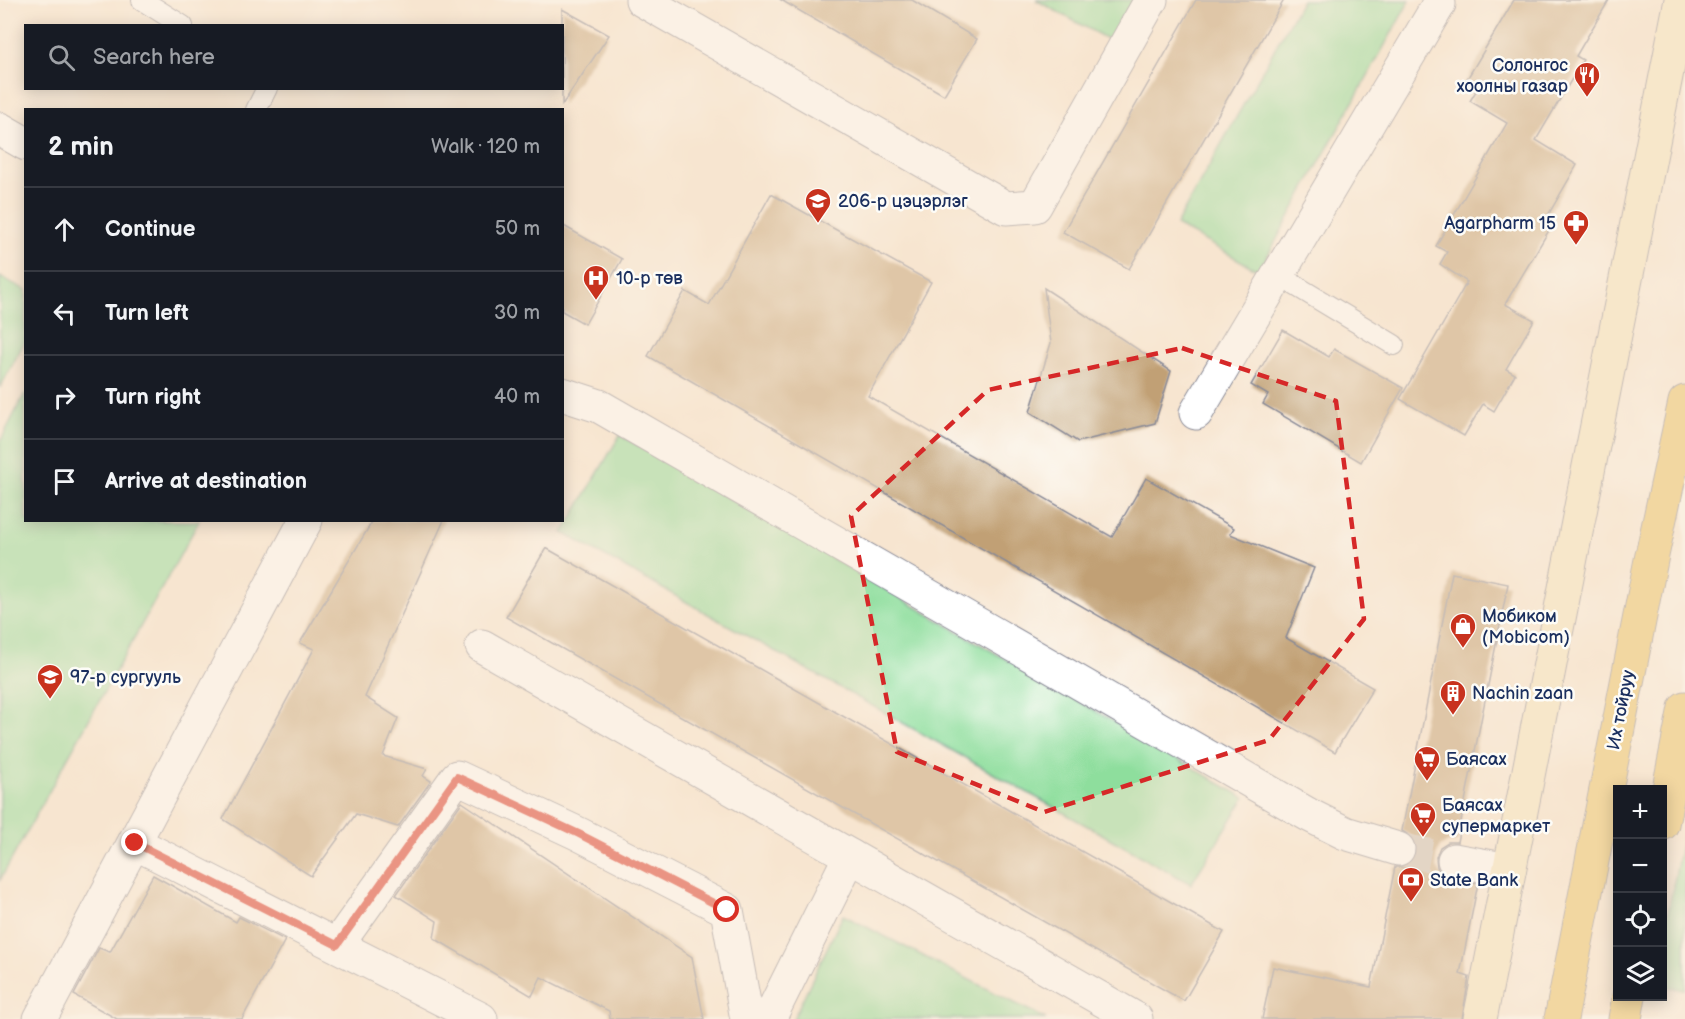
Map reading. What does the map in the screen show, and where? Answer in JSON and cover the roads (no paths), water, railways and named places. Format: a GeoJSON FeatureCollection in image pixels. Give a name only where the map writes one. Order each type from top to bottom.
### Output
{"type":"FeatureCollection","features":[{"type":"Feature","properties":{"kind":"main road","name":"Их тойруу"},"geometry":{"type":"LineString","coordinates":[[1561,1019],[1651,560],[1685,402]]}},
{"type":"Feature","properties":{"kind":"main road"},"geometry":{"type":"LineString","coordinates":[[1667,799],[1685,708]]}},
{"type":"Feature","properties":{"kind":"main road"},"geometry":{"type":"LineString","coordinates":[[1625,1019],[1628,1001]]}},
{"type":"Feature","properties":{"kind":"street"},"geometry":{"type":"LineString","coordinates":[[642,0],[1006,208],[1035,206],[1151,0]]}},
{"type":"Feature","properties":{"kind":"street"},"geometry":{"type":"LineString","coordinates":[[1196,413],[1439,3],[1438,0]]}},
{"type":"Feature","properties":{"kind":"street"},"geometry":{"type":"LineString","coordinates":[[1480,1019],[1681,0]]}},
{"type":"Feature","properties":{"kind":"street"},"geometry":{"type":"LineString","coordinates":[[0,129],[24,143]]}},
{"type":"Feature","properties":{"kind":"street"},"geometry":{"type":"LineString","coordinates":[[564,395],[599,406],[1309,815],[1345,833],[1398,849]]}},
{"type":"Feature","properties":{"kind":"street"},"geometry":{"type":"LineString","coordinates":[[40,1019],[305,522]]}},
{"type":"Feature","properties":{"kind":"street"},"geometry":{"type":"LineString","coordinates":[[482,646],[1136,1019]]}},
{"type":"Feature","properties":{"kind":"street"},"geometry":{"type":"LineString","coordinates":[[337,945],[457,777],[579,834],[727,910],[747,1019]]}},
{"type":"Feature","properties":{"kind":"street"},"geometry":{"type":"LineString","coordinates":[[135,843],[481,1019]]}},
{"type":"Feature","properties":{"kind":"street"},"geometry":{"type":"LineString","coordinates":[[769,1019],[850,856]]}},
{"type":"Feature","properties":{"kind":"street"},"geometry":{"type":"LineString","coordinates":[[1454,860],[1509,870]]}},
{"type":"Feature","properties":{"kind":"lane"},"geometry":{"type":"LineString","coordinates":[[142,0],[180,24]]}},
{"type":"Feature","properties":{"kind":"lane"},"geometry":{"type":"LineString","coordinates":[[257,108],[266,90]]}},
{"type":"Feature","properties":{"kind":"lane"},"geometry":{"type":"LineString","coordinates":[[1278,274],[1394,345]]}},
{"type":"Feature","properties":{"kind":"tunnel"},"geometry":{"type":"LineString","coordinates":[[1398,849],[1454,860]]}},
{"type":"Feature","properties":{"kind":"place","name":"Солонгос хоолны газар"},"geometry":{"type":"Point","coordinates":[1587,98]}},
{"type":"Feature","properties":{"kind":"place","name":"206-р цэцэрлэг"},"geometry":{"type":"Point","coordinates":[818,224]}},
{"type":"Feature","properties":{"kind":"place","name":"Agarpharm 15"},"geometry":{"type":"Point","coordinates":[1576,246]}},
{"type":"Feature","properties":{"kind":"place","name":"10-р төв"},"geometry":{"type":"Point","coordinates":[596,301]}},
{"type":"Feature","properties":{"kind":"place","name":"Мобиком (Mobicom)"},"geometry":{"type":"Point","coordinates":[1463,649]}},
{"type":"Feature","properties":{"kind":"place","name":"97-р сургууль"},"geometry":{"type":"Point","coordinates":[50,700]}},
{"type":"Feature","properties":{"kind":"place","name":"Nachin zaan"},"geometry":{"type":"Point","coordinates":[1453,716]}},
{"type":"Feature","properties":{"kind":"place","name":"Баясах"},"geometry":{"type":"Point","coordinates":[1427,782]}},
{"type":"Feature","properties":{"kind":"place","name":"Баясах супермаркет"},"geometry":{"type":"Point","coordinates":[1423,838]}},
{"type":"Feature","properties":{"kind":"place","name":"State Bank"},"geometry":{"type":"Point","coordinates":[1411,903]}}]}
